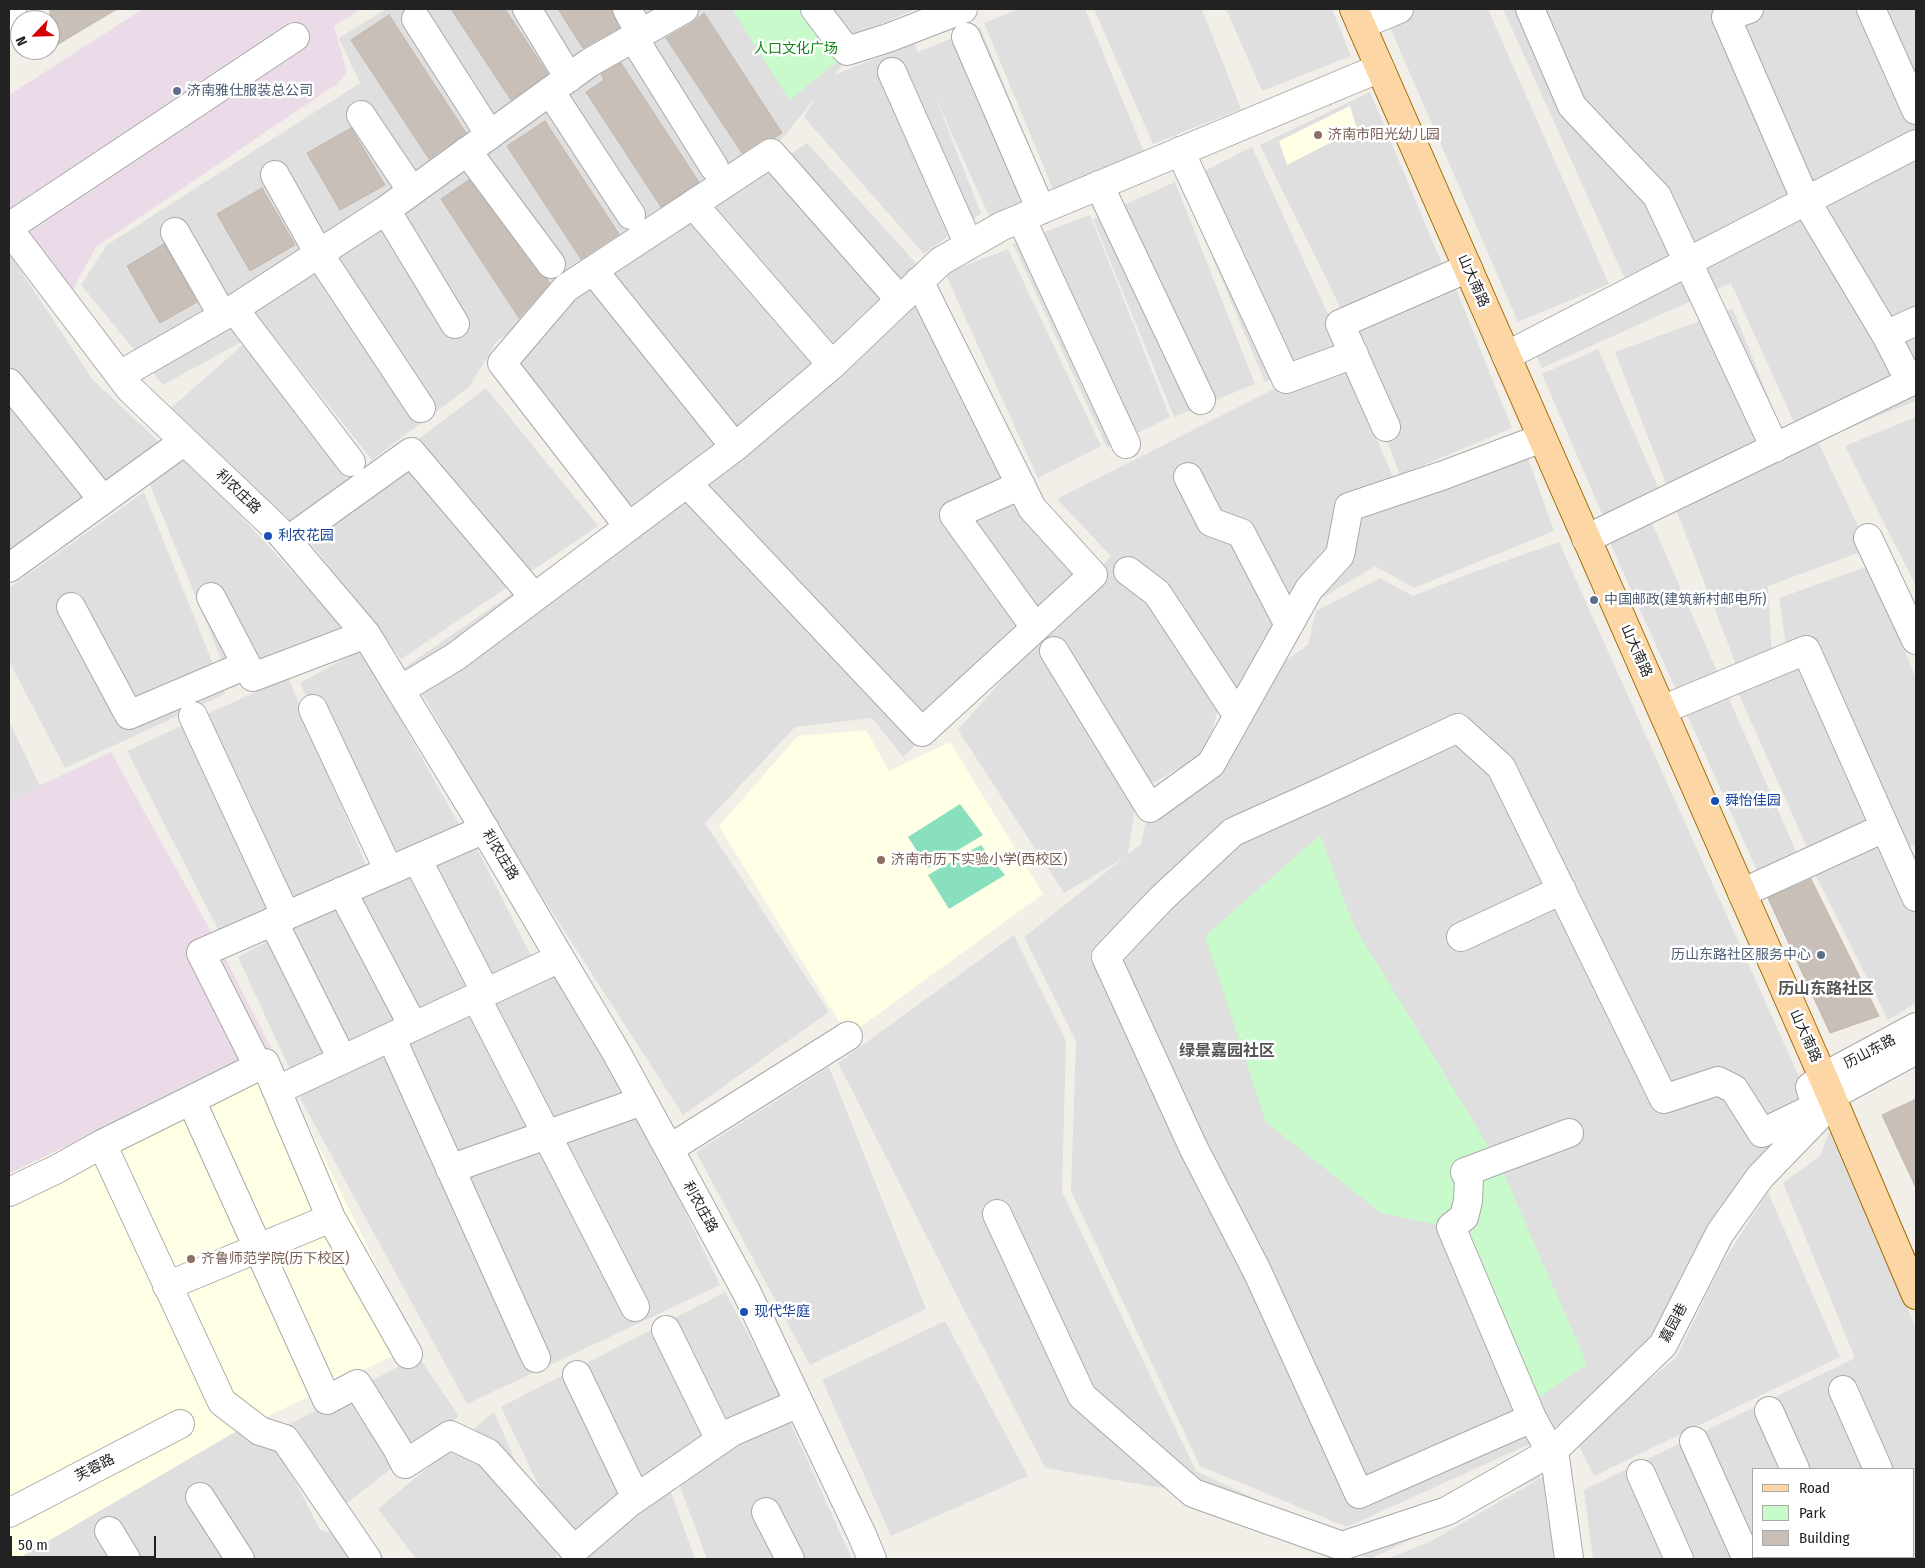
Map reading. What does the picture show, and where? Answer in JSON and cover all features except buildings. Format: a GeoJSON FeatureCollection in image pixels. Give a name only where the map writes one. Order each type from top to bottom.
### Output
{"type":"FeatureCollection","features":[{"type":"Feature","properties":{"kind":"main road","name":"山大南路"},"geometry":{"type":"LineString","coordinates":[[1357,17],[1742,894],[1824,1097],[1916,1295]]}},
{"type":"Feature","properties":{"kind":"street"},"geometry":{"type":"LineString","coordinates":[[9,19],[12,9]]}},
{"type":"Feature","properties":{"kind":"street"},"geometry":{"type":"LineString","coordinates":[[527,9],[559,84],[631,215]]}},
{"type":"Feature","properties":{"kind":"street"},"geometry":{"type":"LineString","coordinates":[[627,9],[637,35],[714,167]]}},
{"type":"Feature","properties":{"kind":"street"},"geometry":{"type":"LineString","coordinates":[[120,376],[229,313],[386,210],[588,63],[684,9]]}},
{"type":"Feature","properties":{"kind":"street"},"geometry":{"type":"LineString","coordinates":[[816,9],[847,52],[962,9]]}},
{"type":"Feature","properties":{"kind":"street"},"geometry":{"type":"LineString","coordinates":[[1357,17],[1399,9]]}},
{"type":"Feature","properties":{"kind":"street"},"geometry":{"type":"LineString","coordinates":[[1530,9],[1572,106],[1657,196],[1774,448]]}},
{"type":"Feature","properties":{"kind":"street"},"geometry":{"type":"LineString","coordinates":[[1586,538],[1910,382],[1886,335],[1806,201],[1726,18],[1749,9]]}},
{"type":"Feature","properties":{"kind":"street"},"geometry":{"type":"LineString","coordinates":[[1871,9],[1916,110]]}},
{"type":"Feature","properties":{"kind":"street"},"geometry":{"type":"LineString","coordinates":[[416,19],[490,135]]}},
{"type":"Feature","properties":{"kind":"street"},"geometry":{"type":"LineString","coordinates":[[9,227],[295,37]]}},
{"type":"Feature","properties":{"kind":"street"},"geometry":{"type":"LineString","coordinates":[[966,37],[1031,214],[1126,444]]}},
{"type":"Feature","properties":{"kind":"street"},"geometry":{"type":"LineString","coordinates":[[400,690],[454,657],[735,448],[832,364],[941,261],[1002,226],[1380,68]]}},
{"type":"Feature","properties":{"kind":"street"},"geometry":{"type":"LineString","coordinates":[[892,72],[969,245]]}},
{"type":"Feature","properties":{"kind":"street"},"geometry":{"type":"LineString","coordinates":[[361,115],[412,191]]}},
{"type":"Feature","properties":{"kind":"street"},"geometry":{"type":"LineString","coordinates":[[1506,356],[1916,144]]}},
{"type":"Feature","properties":{"kind":"street"},"geometry":{"type":"LineString","coordinates":[[467,151],[551,264]]}},
{"type":"Feature","properties":{"kind":"street"},"geometry":{"type":"LineString","coordinates":[[1180,151],[1286,379],[1354,354]]}},
{"type":"Feature","properties":{"kind":"street"},"geometry":{"type":"LineString","coordinates":[[629,527],[502,363],[566,288],[771,153],[909,291],[1032,508],[1093,575],[922,732],[687,484]]}},
{"type":"Feature","properties":{"kind":"street"},"geometry":{"type":"LineString","coordinates":[[275,175],[319,254],[421,408]]}},
{"type":"Feature","properties":{"kind":"street"},"geometry":{"type":"LineString","coordinates":[[1100,185],[1200,400]]}},
{"type":"Feature","properties":{"kind":"street"},"geometry":{"type":"LineString","coordinates":[[693,204],[832,364]]}},
{"type":"Feature","properties":{"kind":"street"},"geometry":{"type":"LineString","coordinates":[[386,210],[455,324]]}},
{"type":"Feature","properties":{"kind":"street","name":"利农庄路"},"geometry":{"type":"LineString","coordinates":[[9,232],[130,389],[226,480],[287,542],[366,634],[485,829],[669,1149],[746,1291],[872,1559]]}},
{"type":"Feature","properties":{"kind":"street"},"geometry":{"type":"LineString","coordinates":[[175,232],[229,313],[351,462]]}},
{"type":"Feature","properties":{"kind":"street"},"geometry":{"type":"LineString","coordinates":[[1386,427],[1340,324],[1468,268]]}},
{"type":"Feature","properties":{"kind":"street"},"geometry":{"type":"LineString","coordinates":[[593,270],[735,448]]}},
{"type":"Feature","properties":{"kind":"street"},"geometry":{"type":"LineString","coordinates":[[1886,335],[1916,321]]}},
{"type":"Feature","properties":{"kind":"street"},"geometry":{"type":"LineString","coordinates":[[9,383],[102,500]]}},
{"type":"Feature","properties":{"kind":"street"},"geometry":{"type":"LineString","coordinates":[[1054,651],[1150,808],[1211,764],[1309,589],[1340,555],[1349,507],[1444,475],[1542,438]]}},
{"type":"Feature","properties":{"kind":"street"},"geometry":{"type":"LineString","coordinates":[[13,558],[102,500],[179,445]]}},
{"type":"Feature","properties":{"kind":"street"},"geometry":{"type":"LineString","coordinates":[[287,542],[411,452],[534,597]]}},
{"type":"Feature","properties":{"kind":"street"},"geometry":{"type":"LineString","coordinates":[[1188,477],[1211,522],[1241,533],[1289,625]]}},
{"type":"Feature","properties":{"kind":"street"},"geometry":{"type":"LineString","coordinates":[[1020,485],[954,515],[1032,623]]}},
{"type":"Feature","properties":{"kind":"street"},"geometry":{"type":"LineString","coordinates":[[1868,538],[1916,640]]}},
{"type":"Feature","properties":{"kind":"street"},"geometry":{"type":"LineString","coordinates":[[1128,571],[1157,593],[1238,716]]}},
{"type":"Feature","properties":{"kind":"street"},"geometry":{"type":"LineString","coordinates":[[211,597],[253,677],[366,634]]}},
{"type":"Feature","properties":{"kind":"street"},"geometry":{"type":"LineString","coordinates":[[71,607],[129,716],[246,665]]}},
{"type":"Feature","properties":{"kind":"street"},"geometry":{"type":"LineString","coordinates":[[1662,710],[1806,650],[1916,897]]}},
{"type":"Feature","properties":{"kind":"street"},"geometry":{"type":"LineString","coordinates":[[313,709],[389,870]]}},
{"type":"Feature","properties":{"kind":"street"},"geometry":{"type":"LineString","coordinates":[[193,716],[279,919],[342,1059]]}},
{"type":"Feature","properties":{"kind":"street"},"geometry":{"type":"LineString","coordinates":[[1532,1418],[1359,1494],[1257,1271],[1193,1147],[1106,957],[1161,899],[1233,832],[1324,792],[1458,728],[1501,767],[1664,1099],[1718,1081],[1734,1089],[1762,1133],[1803,1113],[1824,1097]]}},
{"type":"Feature","properties":{"kind":"street"},"geometry":{"type":"LineString","coordinates":[[1742,894],[1884,828]]}},
{"type":"Feature","properties":{"kind":"street"},"geometry":{"type":"LineString","coordinates":[[258,1066],[201,952],[485,829]]}},
{"type":"Feature","properties":{"kind":"street"},"geometry":{"type":"LineString","coordinates":[[417,858],[546,1135],[635,1307]]}},
{"type":"Feature","properties":{"kind":"street"},"geometry":{"type":"LineString","coordinates":[[1460,936],[1562,890]]}},
{"type":"Feature","properties":{"kind":"street"},"geometry":{"type":"LineString","coordinates":[[342,891],[402,1032],[450,1168],[536,1358]]}},
{"type":"Feature","properties":{"kind":"street"},"geometry":{"type":"LineString","coordinates":[[282,1088],[560,958]]}},
{"type":"Feature","properties":{"kind":"street","name":"历山东路"},"geometry":{"type":"LineString","coordinates":[[1824,1097],[1916,1027]]}},
{"type":"Feature","properties":{"kind":"street"},"geometry":{"type":"LineString","coordinates":[[669,1149],[848,1036]]}},
{"type":"Feature","properties":{"kind":"street","name":"历山东路"},"geometry":{"type":"LineString","coordinates":[[1824,1097],[1916,1050]]}},
{"type":"Feature","properties":{"kind":"street"},"geometry":{"type":"LineString","coordinates":[[9,1192],[58,1169],[102,1144],[265,1062],[331,1218],[408,1354]]}},
{"type":"Feature","properties":{"kind":"street","name":"嘉园巷"},"geometry":{"type":"LineString","coordinates":[[997,1214],[1082,1396],[1194,1493],[1342,1546],[1447,1511],[1554,1450],[1663,1345],[1720,1233],[1760,1176],[1824,1097]]}},
{"type":"Feature","properties":{"kind":"street"},"geometry":{"type":"LineString","coordinates":[[191,1100],[327,1400],[357,1384],[398,1448],[406,1464],[450,1435],[488,1453],[574,1550],[636,1498],[732,1432],[799,1403]]}},
{"type":"Feature","properties":{"kind":"street"},"geometry":{"type":"LineString","coordinates":[[450,1168],[642,1101]]}},
{"type":"Feature","properties":{"kind":"street"},"geometry":{"type":"LineString","coordinates":[[1569,1559],[1554,1450],[1542,1438],[1532,1418],[1451,1227],[1464,1217],[1470,1179],[1465,1172],[1570,1133]]}},
{"type":"Feature","properties":{"kind":"street"},"geometry":{"type":"LineString","coordinates":[[102,1144],[222,1402],[260,1432],[285,1439],[367,1559]]}},
{"type":"Feature","properties":{"kind":"street"},"geometry":{"type":"LineString","coordinates":[[167,1286],[331,1218]]}},
{"type":"Feature","properties":{"kind":"street"},"geometry":{"type":"LineString","coordinates":[[666,1330],[720,1440]]}},
{"type":"Feature","properties":{"kind":"street"},"geometry":{"type":"LineString","coordinates":[[577,1375],[636,1498]]}},
{"type":"Feature","properties":{"kind":"street"},"geometry":{"type":"LineString","coordinates":[[1843,1390],[1878,1468]]}},
{"type":"Feature","properties":{"kind":"street"},"geometry":{"type":"LineString","coordinates":[[1769,1411],[1795,1468]]}},
{"type":"Feature","properties":{"kind":"street","name":"芙蓉路"},"geometry":{"type":"LineString","coordinates":[[9,1512],[180,1424]]}},
{"type":"Feature","properties":{"kind":"street"},"geometry":{"type":"LineString","coordinates":[[1694,1442],[1747,1559]]}},
{"type":"Feature","properties":{"kind":"street"},"geometry":{"type":"LineString","coordinates":[[1641,1474],[1679,1559]]}},
{"type":"Feature","properties":{"kind":"street"},"geometry":{"type":"LineString","coordinates":[[200,1497],[240,1559]]}},
{"type":"Feature","properties":{"kind":"street"},"geometry":{"type":"LineString","coordinates":[[766,1512],[790,1559]]}},
{"type":"Feature","properties":{"kind":"street"},"geometry":{"type":"LineString","coordinates":[[109,1531],[126,1559]]}},
{"type":"Feature","properties":{"kind":"street"},"geometry":{"type":"LineString","coordinates":[[1915,1550],[1916,1558]]}},
{"type":"Feature","properties":{"kind":"shaded area"},"geometry":{"type":"Polygon","coordinates":[[[143,9],[361,9],[334,26],[347,72],[338,83],[96,247],[71,293],[9,217],[9,95],[143,9]]]}},
{"type":"Feature","properties":{"kind":"shaded area"},"geometry":{"type":"Polygon","coordinates":[[[386,9],[916,9],[849,38],[856,48],[834,75],[914,43],[918,52],[980,27],[1048,191],[989,216],[934,94],[981,213],[924,254],[804,117],[815,98],[777,145],[496,342],[470,386],[372,460],[267,328],[163,385],[81,285],[107,245],[360,83],[339,38],[386,9]]]}},
{"type":"Feature","properties":{"kind":"shaded area"},"geometry":{"type":"Polygon","coordinates":[[[1019,9],[1085,9],[1144,152],[1053,189],[984,23],[1019,9]]]}},
{"type":"Feature","properties":{"kind":"shaded area"},"geometry":{"type":"Polygon","coordinates":[[[1094,9],[1202,9],[1241,109],[1153,144],[1094,9]]]}},
{"type":"Feature","properties":{"kind":"shaded area"},"geometry":{"type":"Polygon","coordinates":[[[1226,9],[1332,9],[1351,56],[1262,91],[1226,9]]]}},
{"type":"Feature","properties":{"kind":"shaded area"},"geometry":{"type":"Polygon","coordinates":[[[1382,9],[1488,9],[1609,284],[1518,322],[1382,9]]]}},
{"type":"Feature","properties":{"kind":"shaded area"},"geometry":{"type":"Polygon","coordinates":[[[1503,9],[1916,9],[1916,401],[1828,436],[1793,420],[1731,283],[1542,368],[1525,332],[1628,286],[1503,9]]]}},
{"type":"Feature","properties":{"kind":"shaded area"},"geometry":{"type":"Polygon","coordinates":[[[1370,92],[1443,266],[1344,315],[1260,145],[1370,92]]]}},
{"type":"Feature","properties":{"kind":"shaded area","name":"济南市阳光幼儿园"},"geometry":{"type":"Polygon","coordinates":[[[1350,106],[1357,129],[1287,165],[1279,141],[1350,106]]]}},
{"type":"Feature","properties":{"kind":"shaded area"},"geometry":{"type":"Polygon","coordinates":[[[807,143],[936,285],[1029,494],[1093,563],[992,671],[903,757],[872,718],[795,727],[705,823],[829,1012],[683,1115],[496,825],[426,700],[404,668],[611,525],[491,373],[544,319],[807,143]]]}},
{"type":"Feature","properties":{"kind":"shaded area"},"geometry":{"type":"Polygon","coordinates":[[[1252,147],[1343,347],[1265,382],[1181,183],[1252,147]]]}},
{"type":"Feature","properties":{"kind":"shaded area"},"geometry":{"type":"Polygon","coordinates":[[[1175,182],[1255,384],[1174,417],[1093,219],[1175,182]]]}},
{"type":"Feature","properties":{"kind":"shaded area"},"geometry":{"type":"Polygon","coordinates":[[[1090,215],[1170,417],[1107,448],[1013,244],[1090,215]]]}},
{"type":"Feature","properties":{"kind":"shaded area"},"geometry":{"type":"Polygon","coordinates":[[[1008,249],[1101,446],[1038,478],[945,273],[1008,249]]]}},
{"type":"Feature","properties":{"kind":"shaded area"},"geometry":{"type":"Polygon","coordinates":[[[9,253],[93,380],[171,453],[9,572],[9,253]]]}},
{"type":"Feature","properties":{"kind":"shaded area"},"geometry":{"type":"Polygon","coordinates":[[[1452,279],[1512,428],[1400,475],[1344,328],[1452,279]]]}},
{"type":"Feature","properties":{"kind":"shaded area"},"geometry":{"type":"Polygon","coordinates":[[[1733,309],[1782,431],[1819,444],[1869,549],[1768,586],[1772,656],[1737,667],[1615,352],[1733,309]]]}},
{"type":"Feature","properties":{"kind":"shaded area"},"geometry":{"type":"Polygon","coordinates":[[[247,341],[356,483],[293,524],[171,408],[247,341]]]}},
{"type":"Feature","properties":{"kind":"shaded area"},"geometry":{"type":"Polygon","coordinates":[[[1598,349],[1660,492],[1603,516],[1542,374],[1598,349]]]}},
{"type":"Feature","properties":{"kind":"shaded area"},"geometry":{"type":"Polygon","coordinates":[[[1341,355],[1397,486],[1519,433],[1554,531],[1414,588],[1375,566],[1302,610],[1298,640],[1220,701],[1207,751],[1137,793],[1128,854],[1141,844],[1153,788],[1217,759],[1229,700],[1308,645],[1316,611],[1380,578],[1413,596],[1559,542],[1801,1081],[1804,1124],[1735,1186],[1705,1236],[1654,1337],[1543,1438],[1347,1527],[1200,1466],[1071,1191],[1076,1041],[1024,937],[1124,858],[1064,893],[958,730],[1111,556],[1057,499],[1341,355]]]}},
{"type":"Feature","properties":{"kind":"shaded area"},"geometry":{"type":"Polygon","coordinates":[[[486,388],[598,526],[401,659],[300,529],[486,388]]]}},
{"type":"Feature","properties":{"kind":"shaded area"},"geometry":{"type":"Polygon","coordinates":[[[1916,417],[1916,586],[1845,446],[1916,417]]]}},
{"type":"Feature","properties":{"kind":"shaded area"},"geometry":{"type":"Polygon","coordinates":[[[181,451],[343,627],[233,688],[150,485],[181,451]]]}},
{"type":"Feature","properties":{"kind":"shaded area"},"geometry":{"type":"Polygon","coordinates":[[[144,492],[225,694],[65,768],[9,661],[9,588],[144,492]]]}},
{"type":"Feature","properties":{"kind":"shaded area"},"geometry":{"type":"Polygon","coordinates":[[[1652,523],[1799,858],[1760,877],[1606,534],[1652,523]]]}},
{"type":"Feature","properties":{"kind":"shaded area"},"geometry":{"type":"Polygon","coordinates":[[[1872,565],[1916,679],[1916,844],[1895,852],[1874,818],[1810,854],[1737,690],[1788,660],[1779,598],[1872,565]]]}},
{"type":"Feature","properties":{"kind":"shaded area"},"geometry":{"type":"Polygon","coordinates":[[[361,649],[461,828],[385,863],[300,683],[361,649]]]}},
{"type":"Feature","properties":{"kind":"shaded area"},"geometry":{"type":"Polygon","coordinates":[[[288,677],[366,865],[220,933],[127,751],[288,677]]]}},
{"type":"Feature","properties":{"kind":"shaded area"},"geometry":{"type":"Polygon","coordinates":[[[9,721],[40,786],[9,800],[9,721]]]}},
{"type":"Feature","properties":{"kind":"shaded area","name":"济南市历下实验小学(西校区)"},"geometry":{"type":"Polygon","coordinates":[[[866,730],[889,771],[950,742],[1043,894],[848,1036],[719,826],[798,736],[866,730]]]}},
{"type":"Feature","properties":{"kind":"shaded area"},"geometry":{"type":"Polygon","coordinates":[[[111,752],[222,951],[271,1048],[139,1116],[9,1176],[9,800],[111,752]]]}},
{"type":"Feature","properties":{"kind":"shaded area"},"geometry":{"type":"Polygon","coordinates":[[[476,847],[534,962],[291,1072],[238,957],[293,928],[476,847]]]}},
{"type":"Feature","properties":{"kind":"shaded area"},"geometry":{"type":"Polygon","coordinates":[[[1880,847],[1916,865],[1916,1003],[1888,1020],[1811,866],[1880,847]]]}},
{"type":"Feature","properties":{"kind":"shaded area"},"geometry":{"type":"Polygon","coordinates":[[[1014,935],[1066,1041],[1062,1192],[1196,1471],[1281,1511],[1345,1537],[1444,1501],[1537,1460],[1540,1478],[1372,1558],[1324,1550],[1174,1490],[1045,1468],[838,1063],[1014,935]]]}},
{"type":"Feature","properties":{"kind":"shaded area"},"geometry":{"type":"Polygon","coordinates":[[[547,964],[620,1074],[720,1285],[467,1404],[293,1085],[547,964]]]}},
{"type":"Feature","properties":{"kind":"shaded area","name":"齐鲁师范学院(历下校区)"},"geometry":{"type":"Polygon","coordinates":[[[271,1048],[415,1345],[235,1432],[17,1559],[9,1559],[9,1174],[271,1048]]]}},
{"type":"Feature","properties":{"kind":"shaded area","name":"现代华庭"},"geometry":{"type":"Polygon","coordinates":[[[829,1067],[926,1309],[810,1365],[696,1152],[829,1067]]]}},
{"type":"Feature","properties":{"kind":"shaded area"},"geometry":{"type":"Polygon","coordinates":[[[1832,1125],[1916,1329],[1916,1559],[1593,1559],[1584,1490],[1855,1358],[1783,1183],[1820,1156],[1832,1125]]]}},
{"type":"Feature","properties":{"kind":"shaded area"},"geometry":{"type":"Polygon","coordinates":[[[1768,1192],[1840,1357],[1594,1476],[1576,1440],[1676,1358],[1720,1267],[1768,1192]]]}},
{"type":"Feature","properties":{"kind":"shaded area"},"geometry":{"type":"Polygon","coordinates":[[[725,1292],[784,1400],[566,1542],[501,1407],[725,1292]]]}},
{"type":"Feature","properties":{"kind":"shaded area"},"geometry":{"type":"Polygon","coordinates":[[[945,1321],[1028,1476],[891,1536],[822,1380],[945,1321]]]}},
{"type":"Feature","properties":{"kind":"shaded area"},"geometry":{"type":"Polygon","coordinates":[[[418,1356],[459,1416],[324,1521],[277,1431],[418,1356]]]}},
{"type":"Feature","properties":{"kind":"shaded area"},"geometry":{"type":"Polygon","coordinates":[[[494,1412],[558,1559],[416,1559],[378,1509],[494,1412]]]}},
{"type":"Feature","properties":{"kind":"shaded area"},"geometry":{"type":"Polygon","coordinates":[[[787,1415],[852,1559],[707,1559],[679,1484],[787,1415]]]}},
{"type":"Feature","properties":{"kind":"shaded area"},"geometry":{"type":"Polygon","coordinates":[[[263,1419],[320,1530],[374,1543],[384,1559],[17,1559],[235,1432],[263,1419]]]}},
{"type":"Feature","properties":{"kind":"shaded area"},"geometry":{"type":"Polygon","coordinates":[[[1548,1474],[1558,1559],[1387,1559],[1431,1541],[1548,1474]]]}},
{"type":"Feature","properties":{"kind":"shaded area"},"geometry":{"type":"Polygon","coordinates":[[[671,1492],[695,1559],[562,1559],[671,1492]]]}},
{"type":"Feature","properties":{"kind":"green space","name":"人口文化广场"},"geometry":{"type":"Polygon","coordinates":[[[732,9],[807,9],[842,58],[789,100],[732,9]]]}},
{"type":"Feature","properties":{"kind":"green space"},"geometry":{"type":"Polygon","coordinates":[[[960,804],[983,835],[928,868],[908,837],[960,804]]]}},
{"type":"Feature","properties":{"kind":"green space"},"geometry":{"type":"Polygon","coordinates":[[[1320,835],[1354,926],[1500,1165],[1587,1364],[1526,1406],[1448,1227],[1381,1213],[1266,1122],[1205,936],[1320,835]]]}},
{"type":"Feature","properties":{"kind":"green space"},"geometry":{"type":"Polygon","coordinates":[[[981,845],[1005,875],[949,909],[928,875],[981,845]]]}},
{"type":"Feature","properties":{"kind":"place","name":"济南雅仕服装总公司"},"geometry":{"type":"Point","coordinates":[177,91]}},
{"type":"Feature","properties":{"kind":"place","name":"济南市阳光幼儿园"},"geometry":{"type":"Point","coordinates":[1318,135]}},
{"type":"Feature","properties":{"kind":"place","name":"利农花园"},"geometry":{"type":"Point","coordinates":[268,536]}},
{"type":"Feature","properties":{"kind":"place","name":"中国邮政(建筑新村邮电所)"},"geometry":{"type":"Point","coordinates":[1594,600]}},
{"type":"Feature","properties":{"kind":"place","name":"舜怡佳园"},"geometry":{"type":"Point","coordinates":[1715,801]}},
{"type":"Feature","properties":{"kind":"place","name":"济南市历下实验小学(西校区)"},"geometry":{"type":"Point","coordinates":[881,860]}},
{"type":"Feature","properties":{"kind":"place","name":"历山东路社区服务中心"},"geometry":{"type":"Point","coordinates":[1821,955]}},
{"type":"Feature","properties":{"kind":"place","name":"齐鲁师范学院(历下校区)"},"geometry":{"type":"Point","coordinates":[191,1259]}},
{"type":"Feature","properties":{"kind":"place","name":"现代华庭"},"geometry":{"type":"Point","coordinates":[744,1312]}},
{"type":"Feature","properties":{"kind":"district","name":"历山东路社区"},"geometry":{"type":"Point","coordinates":[1826,990]}},
{"type":"Feature","properties":{"kind":"district","name":"绿景嘉园社区"},"geometry":{"type":"Point","coordinates":[1227,1052]}}]}
